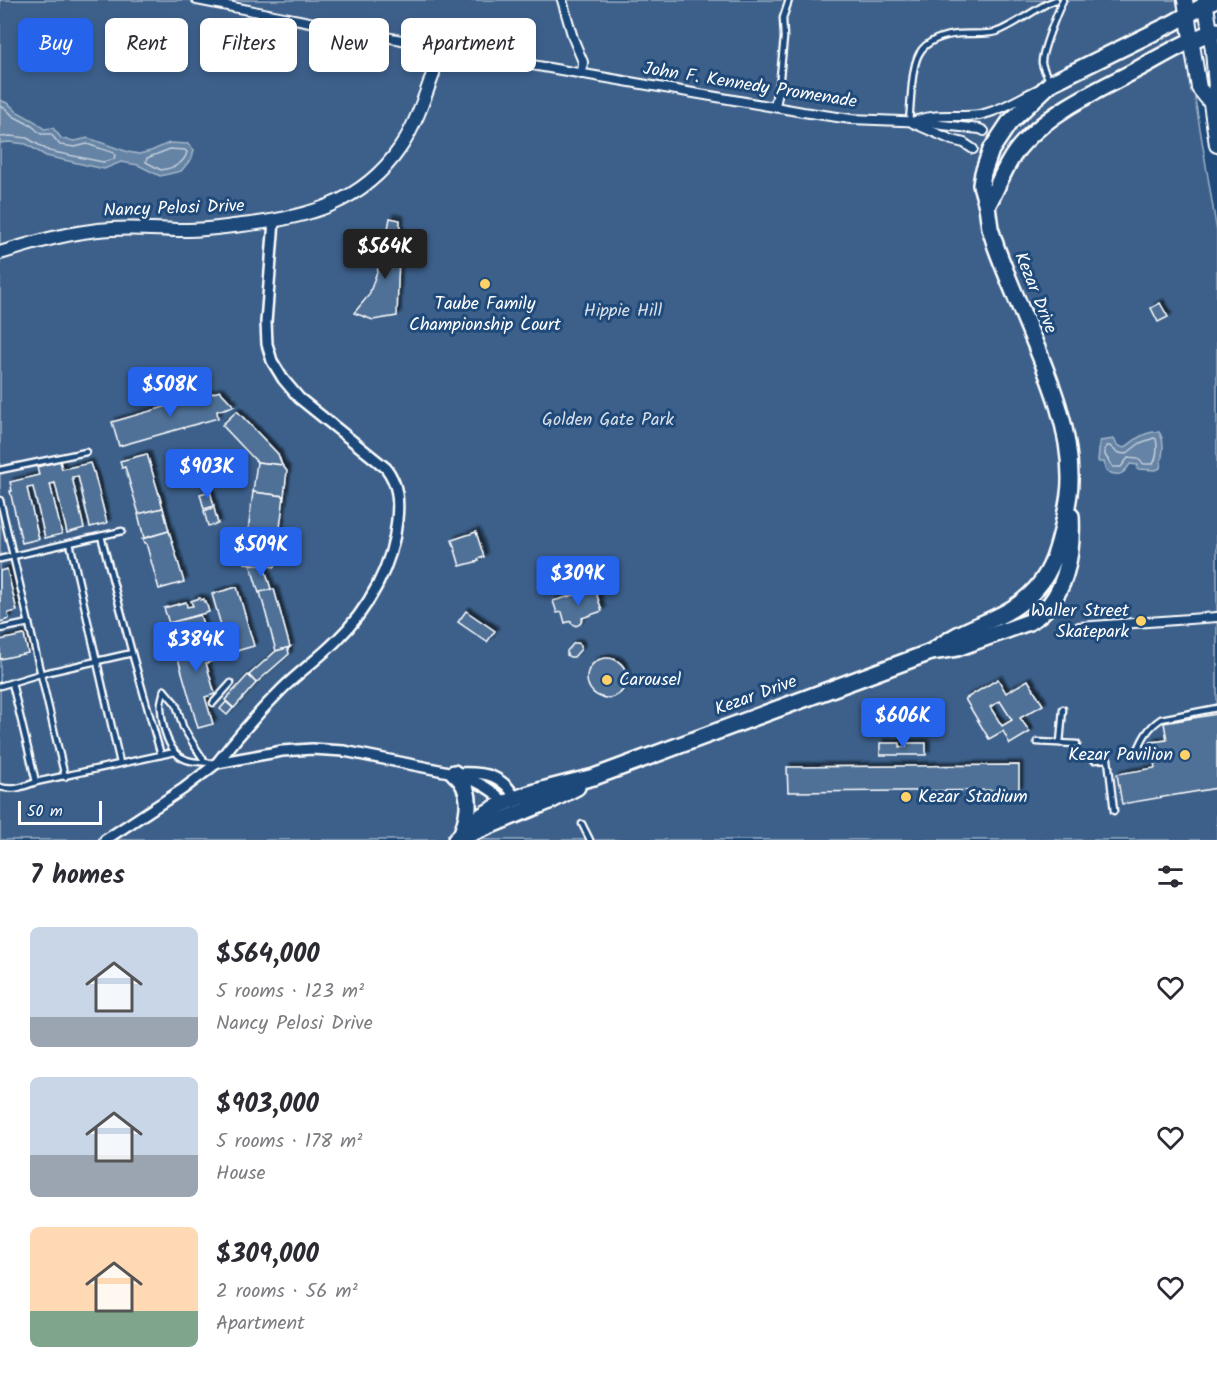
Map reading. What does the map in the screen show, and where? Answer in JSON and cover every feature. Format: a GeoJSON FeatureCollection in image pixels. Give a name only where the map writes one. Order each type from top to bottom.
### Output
{"type":"FeatureCollection","features":[{"type":"Feature","properties":{"kind":"main road"},"geometry":{"type":"LineString","coordinates":[[1185,0],[1198,88],[1215,95]]}},
{"type":"Feature","properties":{"kind":"main road","name":"Kezar Drive"},"geometry":{"type":"LineString","coordinates":[[457,839],[474,833],[514,808],[567,793],[594,777],[931,652],[957,648],[1023,625],[1036,618],[1052,602],[1066,572],[1072,538],[1069,498],[1070,466],[1055,398],[990,228],[981,185],[985,166],[991,150],[1009,123],[1051,83],[1187,16],[1208,1]]}},
{"type":"Feature","properties":{"kind":"main road"},"geometry":{"type":"LineString","coordinates":[[1208,1],[1213,32],[1217,145]]}},
{"type":"Feature","properties":{"kind":"main road"},"geometry":{"type":"LineString","coordinates":[[987,206],[1005,169],[1023,143],[1049,120],[1088,95],[1213,32]]}},
{"type":"Feature","properties":{"kind":"main road","name":"Kezar Drive"},"geometry":{"type":"LineString","coordinates":[[931,652],[954,637],[1007,612],[1024,600],[1042,581],[1053,563],[1059,546],[1069,498]]}},
{"type":"Feature","properties":{"kind":"main road"},"geometry":{"type":"LineString","coordinates":[[975,628],[1025,614],[1036,618],[1053,563]]}},
{"type":"Feature","properties":{"kind":"main road"},"geometry":{"type":"LineString","coordinates":[[454,773],[463,782],[469,798],[467,817],[457,839]]}},
{"type":"Feature","properties":{"kind":"street","name":"John F. Kennedy Promenade"},"geometry":{"type":"LineString","coordinates":[[197,0],[401,40]]}},
{"type":"Feature","properties":{"kind":"street"},"geometry":{"type":"LineString","coordinates":[[562,0],[583,62],[582,74]]}},
{"type":"Feature","properties":{"kind":"street","name":"John F. Kennedy Promenade"},"geometry":{"type":"LineString","coordinates":[[536,66],[852,119],[926,122],[984,131]]}},
{"type":"Feature","properties":{"kind":"street","name":"Nancy Pelosi Drive"},"geometry":{"type":"LineString","coordinates":[[0,253],[54,238],[92,231],[130,228],[189,230],[274,221],[321,210],[356,192],[390,161],[406,138],[433,74]]}},
{"type":"Feature","properties":{"kind":"street","name":"John F. Kennedy Promenade"},"geometry":{"type":"LineString","coordinates":[[909,122],[928,116],[970,116],[986,113],[1051,83]]}},
{"type":"Feature","properties":{"kind":"street"},"geometry":{"type":"LineString","coordinates":[[775,106],[779,87]]}},
{"type":"Feature","properties":{"kind":"street","name":"John F. Kennedy Promenade"},"geometry":{"type":"LineString","coordinates":[[909,122],[927,111],[939,110]]}},
{"type":"Feature","properties":{"kind":"street","name":"John F. Kennedy Promenade"},"geometry":{"type":"LineString","coordinates":[[909,122],[964,143],[973,149]]}},
{"type":"Feature","properties":{"kind":"street"},"geometry":{"type":"LineString","coordinates":[[105,840],[183,789],[217,763],[260,711],[332,645],[355,620],[382,574],[391,550],[396,525],[398,495],[386,468],[299,398],[272,361],[267,344],[266,322],[274,221]]}},
{"type":"Feature","properties":{"kind":"street"},"geometry":{"type":"LineString","coordinates":[[1079,627],[1217,617]]}},
{"type":"Feature","properties":{"kind":"street"},"geometry":{"type":"LineString","coordinates":[[217,763],[282,751],[329,749],[360,753],[454,773],[471,779],[514,808]]}},
{"type":"Feature","properties":{"kind":"street"},"geometry":{"type":"LineString","coordinates":[[454,773],[479,773],[495,777],[507,785],[514,808]]}},
{"type":"Feature","properties":{"kind":"lane"},"geometry":{"type":"LineString","coordinates":[[779,87],[783,56],[783,18],[789,0]]}},
{"type":"Feature","properties":{"kind":"lane"},"geometry":{"type":"LineString","coordinates":[[909,122],[915,67],[919,53],[926,46],[945,36],[996,32],[1056,0]]}},
{"type":"Feature","properties":{"kind":"lane"},"geometry":{"type":"LineString","coordinates":[[1051,83],[1042,64],[1049,36],[1063,0]]}},
{"type":"Feature","properties":{"kind":"lane"},"geometry":{"type":"LineString","coordinates":[[0,470],[86,452]]}},
{"type":"Feature","properties":{"kind":"lane"},"geometry":{"type":"LineString","coordinates":[[0,500],[65,777]]}},
{"type":"Feature","properties":{"kind":"lane"},"geometry":{"type":"LineString","coordinates":[[0,559],[122,531]]}},
{"type":"Feature","properties":{"kind":"lane"},"geometry":{"type":"LineString","coordinates":[[101,536],[161,755]]}},
{"type":"Feature","properties":{"kind":"lane"},"geometry":{"type":"LineString","coordinates":[[70,543],[120,763]]}},
{"type":"Feature","properties":{"kind":"lane"},"geometry":{"type":"LineString","coordinates":[[0,628],[29,623]]}},
{"type":"Feature","properties":{"kind":"lane"},"geometry":{"type":"LineString","coordinates":[[0,686],[132,652]]}},
{"type":"Feature","properties":{"kind":"lane"},"geometry":{"type":"LineString","coordinates":[[12,683],[36,782]]}},
{"type":"Feature","properties":{"kind":"lane"},"geometry":{"type":"LineString","coordinates":[[213,703],[231,683]]}},
{"type":"Feature","properties":{"kind":"lane"},"geometry":{"type":"LineString","coordinates":[[205,762],[183,727],[176,704],[164,690],[160,706],[164,728],[175,752],[187,760],[205,762],[217,763]]}},
{"type":"Feature","properties":{"kind":"lane"},"geometry":{"type":"LineString","coordinates":[[1136,754],[1143,737],[1153,724],[1161,719],[1217,708]]}},
{"type":"Feature","properties":{"kind":"lane"},"geometry":{"type":"LineString","coordinates":[[1060,743],[1063,709]]}},
{"type":"Feature","properties":{"kind":"lane"},"geometry":{"type":"LineString","coordinates":[[1037,742],[1077,744]]}},
{"type":"Feature","properties":{"kind":"lane"},"geometry":{"type":"LineString","coordinates":[[0,787],[13,789],[175,752]]}},
{"type":"Feature","properties":{"kind":"lane"},"geometry":{"type":"LineString","coordinates":[[1094,760],[1108,759],[1114,811]]}},
{"type":"Feature","properties":{"kind":"lane"},"geometry":{"type":"LineString","coordinates":[[582,824],[590,840]]}},
{"type":"Feature","properties":{"kind":"green space","name":"Golden Gate Park"},"geometry":{"type":"Polygon","coordinates":[[[0,0],[1176,0],[1189,62],[1217,232],[1217,840],[0,840],[0,0]]]}},
{"type":"Feature","properties":{"kind":"water"},"geometry":{"type":"Polygon","coordinates":[[[0,100],[44,129],[53,128],[62,139],[75,141],[88,138],[139,154],[169,143],[188,144],[194,150],[192,158],[181,171],[160,176],[138,165],[121,162],[104,169],[46,156],[26,144],[0,143],[0,100]]]}},
{"type":"Feature","properties":{"kind":"water"},"geometry":{"type":"Polygon","coordinates":[[[1159,432],[1162,440],[1160,468],[1156,470],[1137,469],[1138,465],[1130,464],[1123,473],[1114,474],[1106,471],[1104,462],[1098,461],[1100,441],[1114,439],[1117,445],[1124,448],[1140,436],[1159,432]]]}},
{"type":"Feature","properties":{"kind":"building"},"geometry":{"type":"Polygon","coordinates":[[[390,218],[400,220],[397,316],[373,320],[354,313],[369,295],[384,251],[390,218]]]}},
{"type":"Feature","properties":{"kind":"building"},"geometry":{"type":"Polygon","coordinates":[[[1160,303],[1168,317],[1158,322],[1151,308],[1160,303]]]}},
{"type":"Feature","properties":{"kind":"building"},"geometry":{"type":"Polygon","coordinates":[[[220,391],[234,406],[217,411],[218,418],[119,446],[112,422],[220,391]]]}},
{"type":"Feature","properties":{"kind":"building"},"geometry":{"type":"Polygon","coordinates":[[[237,411],[278,454],[282,465],[257,462],[222,425],[237,411]]]}},
{"type":"Feature","properties":{"kind":"building"},"geometry":{"type":"Polygon","coordinates":[[[147,454],[163,508],[139,514],[125,467],[122,468],[120,461],[147,454]]]}},
{"type":"Feature","properties":{"kind":"building"},"geometry":{"type":"Polygon","coordinates":[[[60,461],[62,469],[90,463],[107,523],[90,527],[78,476],[72,477],[84,528],[67,533],[55,483],[50,484],[62,534],[45,538],[33,487],[27,488],[39,539],[22,543],[10,482],[39,475],[37,467],[60,461]]]}},
{"type":"Feature","properties":{"kind":"building"},"geometry":{"type":"Polygon","coordinates":[[[257,462],[282,465],[287,471],[284,496],[253,492],[257,462]]]}},
{"type":"Feature","properties":{"kind":"building"},"geometry":{"type":"Polygon","coordinates":[[[210,491],[214,506],[204,509],[200,494],[210,491]]]}},
{"type":"Feature","properties":{"kind":"building"},"geometry":{"type":"Polygon","coordinates":[[[253,492],[284,496],[275,567],[244,563],[253,492]]]}},
{"type":"Feature","properties":{"kind":"building"},"geometry":{"type":"Polygon","coordinates":[[[163,508],[169,531],[144,538],[138,514],[163,508]]]}},
{"type":"Feature","properties":{"kind":"building"},"geometry":{"type":"Polygon","coordinates":[[[214,508],[218,524],[208,526],[204,511],[214,508]]]}},
{"type":"Feature","properties":{"kind":"building"},"geometry":{"type":"Polygon","coordinates":[[[169,531],[184,582],[159,589],[146,543],[142,539],[169,531]]]}},
{"type":"Feature","properties":{"kind":"building"},"geometry":{"type":"Polygon","coordinates":[[[476,532],[484,557],[478,559],[479,561],[460,566],[452,540],[476,532]]]}},
{"type":"Feature","properties":{"kind":"building"},"geometry":{"type":"Polygon","coordinates":[[[250,564],[264,566],[271,589],[259,593],[250,564]]]}},
{"type":"Feature","properties":{"kind":"building"},"geometry":{"type":"Polygon","coordinates":[[[7,569],[17,611],[8,613],[9,619],[0,622],[0,571],[7,569]]]}},
{"type":"Feature","properties":{"kind":"building"},"geometry":{"type":"Polygon","coordinates":[[[237,587],[254,646],[229,653],[212,594],[237,587]]]}},
{"type":"Feature","properties":{"kind":"building"},"geometry":{"type":"Polygon","coordinates":[[[274,589],[290,647],[276,651],[260,592],[274,589]]]}},
{"type":"Feature","properties":{"kind":"building"},"geometry":{"type":"Polygon","coordinates":[[[595,589],[602,611],[582,618],[580,624],[576,626],[571,621],[565,623],[562,612],[557,613],[553,601],[595,589]]]}},
{"type":"Feature","properties":{"kind":"building"},"geometry":{"type":"Polygon","coordinates":[[[200,598],[206,602],[209,612],[169,623],[164,608],[186,602],[187,607],[193,606],[191,601],[200,598]]]}},
{"type":"Feature","properties":{"kind":"building"},"geometry":{"type":"Polygon","coordinates":[[[466,611],[495,631],[487,642],[458,622],[466,611]]]}},
{"type":"Feature","properties":{"kind":"building"},"geometry":{"type":"Polygon","coordinates":[[[200,615],[205,630],[173,639],[169,623],[200,615]]]}},
{"type":"Feature","properties":{"kind":"building"},"geometry":{"type":"Polygon","coordinates":[[[205,630],[213,661],[206,663],[215,694],[205,697],[213,724],[198,728],[172,640],[205,630]]]}},
{"type":"Feature","properties":{"kind":"building"},"geometry":{"type":"Polygon","coordinates":[[[24,635],[28,653],[0,659],[0,640],[24,635]]]}},
{"type":"Feature","properties":{"kind":"building"},"geometry":{"type":"Polygon","coordinates":[[[574,643],[581,645],[581,649],[574,657],[570,657],[567,651],[574,643]]]}},
{"type":"Feature","properties":{"kind":"building"},"geometry":{"type":"Polygon","coordinates":[[[290,647],[289,654],[256,683],[249,675],[276,651],[290,647]]]}},
{"type":"Feature","properties":{"kind":"building","name":"Carousel"},"geometry":{"type":"Polygon","coordinates":[[[607,658],[615,659],[621,664],[626,670],[626,686],[621,692],[615,697],[607,698],[599,697],[593,692],[588,686],[587,678],[588,670],[593,664],[599,659],[607,658]]]}},
{"type":"Feature","properties":{"kind":"building"},"geometry":{"type":"Polygon","coordinates":[[[248,675],[256,683],[234,708],[225,700],[248,675]]]}},
{"type":"Feature","properties":{"kind":"building"},"geometry":{"type":"Polygon","coordinates":[[[998,679],[1006,693],[1028,680],[1043,705],[1020,718],[1030,732],[1010,744],[1003,731],[989,739],[965,699],[998,679]],[[1000,701],[990,707],[1002,726],[1012,720],[1000,701]]]}},
{"type":"Feature","properties":{"kind":"building"},"geometry":{"type":"Polygon","coordinates":[[[226,702],[233,708],[227,715],[220,709],[226,702]]]}},
{"type":"Feature","properties":{"kind":"building","name":"Kezar Pavilion"},"geometry":{"type":"Polygon","coordinates":[[[1217,714],[1217,788],[1122,804],[1117,774],[1155,768],[1151,742],[1167,740],[1164,723],[1217,714]]]}},
{"type":"Feature","properties":{"kind":"building"},"geometry":{"type":"Polygon","coordinates":[[[880,743],[900,743],[900,747],[906,747],[906,743],[926,743],[926,755],[880,755],[880,743]]]}},
{"type":"Feature","properties":{"kind":"building"},"geometry":{"type":"Polygon","coordinates":[[[1019,765],[1019,790],[788,792],[787,767],[1019,765]]]}},
{"type":"Feature","properties":{"kind":"place","name":"Taube Family Championship Court"},"geometry":{"type":"Point","coordinates":[485,284]}},
{"type":"Feature","properties":{"kind":"place","name":"Waller Street Skatepark"},"geometry":{"type":"Point","coordinates":[1141,621]}},
{"type":"Feature","properties":{"kind":"place","name":"Carousel"},"geometry":{"type":"Point","coordinates":[607,680]}},
{"type":"Feature","properties":{"kind":"place","name":"Kezar Pavilion"},"geometry":{"type":"Point","coordinates":[1185,755]}},
{"type":"Feature","properties":{"kind":"place","name":"Kezar Stadium"},"geometry":{"type":"Point","coordinates":[906,797]}},
{"type":"Feature","properties":{"kind":"park label","name":"Hippie Hill"},"geometry":{"type":"Point","coordinates":[623,311]}}]}
